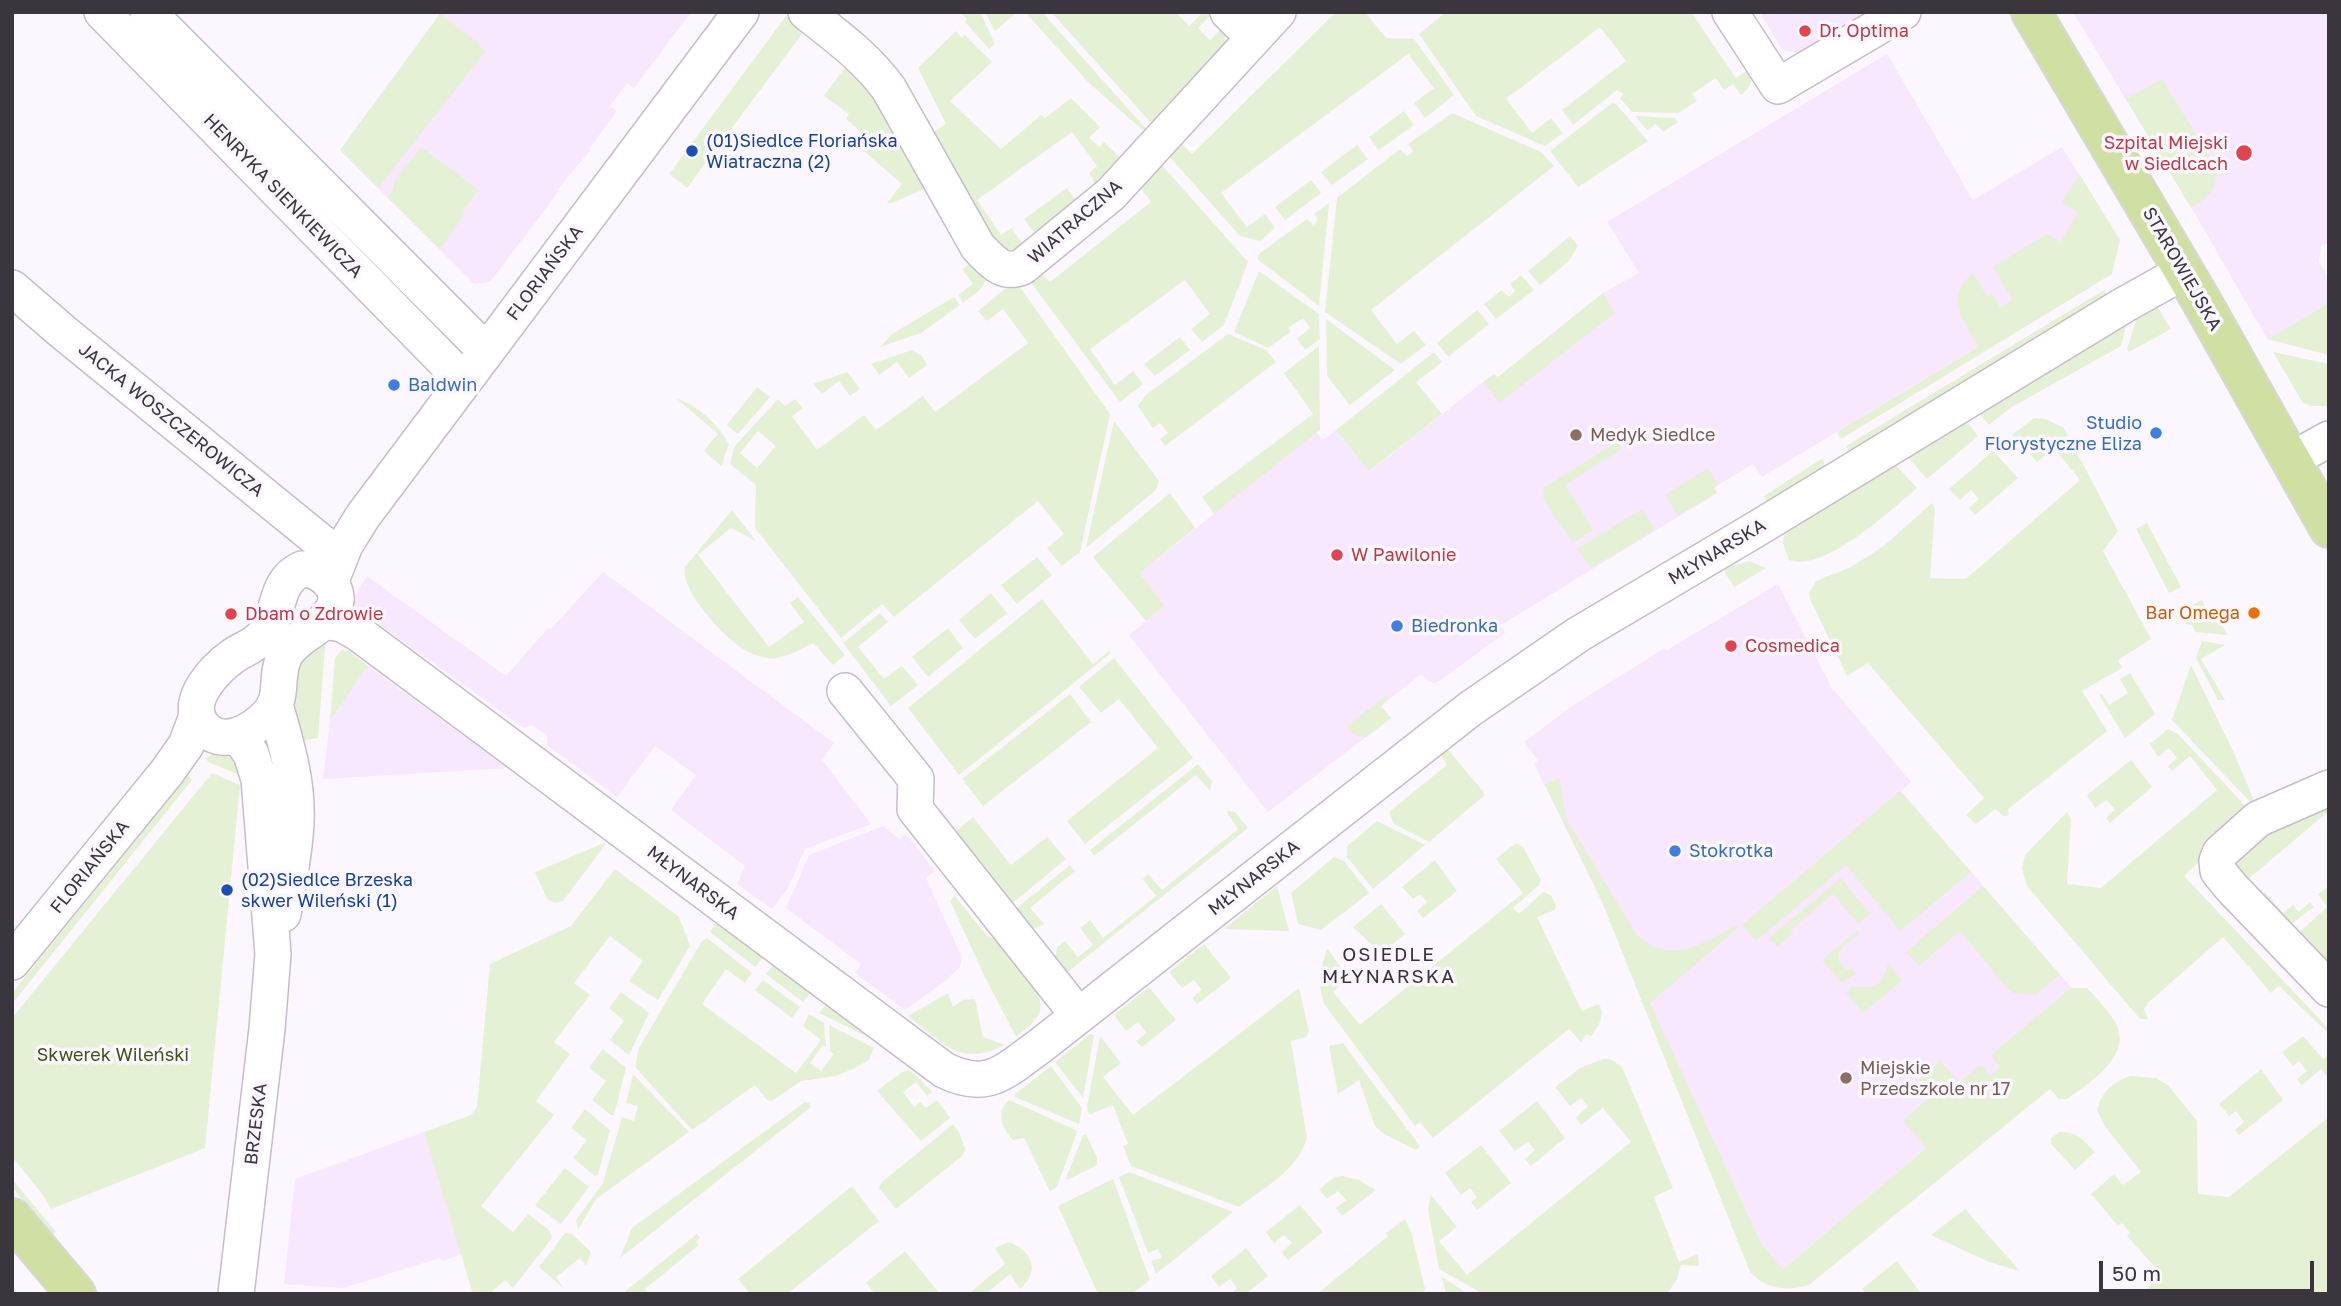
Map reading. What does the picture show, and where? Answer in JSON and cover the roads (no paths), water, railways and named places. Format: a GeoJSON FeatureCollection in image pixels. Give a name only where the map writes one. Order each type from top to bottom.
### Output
{"type":"FeatureCollection","features":[{"type":"Feature","properties":{"kind":"main road","name":"STAROWIEJSKA"},"geometry":{"type":"LineString","coordinates":[[2031,12],[2329,528]]}},
{"type":"Feature","properties":{"kind":"main road"},"geometry":{"type":"LineString","coordinates":[[12,1218],[76,1294]]}},
{"type":"Feature","properties":{"kind":"street","name":"HENRYKA SIENKIEWICZA"},"geometry":{"type":"LineString","coordinates":[[102,12],[464,381]]}},
{"type":"Feature","properties":{"kind":"street","name":"HENRYKA SIENKIEWICZA"},"geometry":{"type":"LineString","coordinates":[[148,12],[486,351]]}},
{"type":"Feature","properties":{"kind":"street","name":"FLORIAŃSKA"},"geometry":{"type":"LineString","coordinates":[[12,962],[167,772],[190,737],[218,729],[198,701],[205,685],[233,656],[259,641],[272,624],[280,592],[288,579],[295,573],[330,576],[464,381],[741,12]]}},
{"type":"Feature","properties":{"kind":"street","name":"WIATRACZNA"},"geometry":{"type":"LineString","coordinates":[[806,12],[855,50],[877,72],[978,247],[996,265],[1006,270],[1022,267],[1111,194],[1278,12]]}},
{"type":"Feature","properties":{"kind":"street"},"geometry":{"type":"LineString","coordinates":[[1228,12],[1254,38]]}},
{"type":"Feature","properties":{"kind":"street"},"geometry":{"type":"LineString","coordinates":[[1730,12],[1778,86],[1902,12]]}},
{"type":"Feature","properties":{"kind":"street","name":"MŁYNARSKA"},"geometry":{"type":"LineString","coordinates":[[330,576],[342,624],[358,633],[944,1070],[971,1081],[993,1077],[1040,1046],[1470,709],[1520,673],[1579,634],[2183,272]]}},
{"type":"Feature","properties":{"kind":"street","name":"JACKA WOSZCZEROWICZA"},"geometry":{"type":"LineString","coordinates":[[12,288],[64,332],[330,576]]}},
{"type":"Feature","properties":{"kind":"street"},"geometry":{"type":"LineString","coordinates":[[2291,460],[2329,439]]}},
{"type":"Feature","properties":{"kind":"street"},"geometry":{"type":"LineString","coordinates":[[218,729],[255,727],[275,705],[287,651],[302,637],[330,576]]}},
{"type":"Feature","properties":{"kind":"street"},"geometry":{"type":"LineString","coordinates":[[845,691],[916,779],[915,809],[1079,1015]]}},
{"type":"Feature","properties":{"kind":"street","name":"BRZESKA"},"geometry":{"type":"LineString","coordinates":[[273,954],[284,913],[296,822],[290,759],[275,705]]}},
{"type":"Feature","properties":{"kind":"street","name":"BRZESKA"},"geometry":{"type":"LineString","coordinates":[[218,729],[251,754],[259,779],[273,954],[267,1029],[236,1291]]}},
{"type":"Feature","properties":{"kind":"street"},"geometry":{"type":"LineString","coordinates":[[2329,788],[2258,819],[2220,853],[2217,862],[2218,871],[2231,887],[2329,989]]}},
{"type":"Feature","properties":{"kind":"place","name":"Dr. Optima"},"geometry":{"type":"Point","coordinates":[1805,31]}},
{"type":"Feature","properties":{"kind":"place","name":"(01)Siedlce Floriańska Wiatraczna (2)"},"geometry":{"type":"Point","coordinates":[692,151]}},
{"type":"Feature","properties":{"kind":"place","name":"Szpital Miejski w Siedlcach"},"geometry":{"type":"Point","coordinates":[2244,153]}},
{"type":"Feature","properties":{"kind":"place","name":"Baldwin"},"geometry":{"type":"Point","coordinates":[394,385]}},
{"type":"Feature","properties":{"kind":"place","name":"Studio Florystyczne Eliza"},"geometry":{"type":"Point","coordinates":[2156,433]}},
{"type":"Feature","properties":{"kind":"place","name":"Medyk Siedlce"},"geometry":{"type":"Point","coordinates":[1576,435]}},
{"type":"Feature","properties":{"kind":"place","name":"W Pawilonie"},"geometry":{"type":"Point","coordinates":[1337,555]}},
{"type":"Feature","properties":{"kind":"place","name":"Bar Omega"},"geometry":{"type":"Point","coordinates":[2254,613]}},
{"type":"Feature","properties":{"kind":"place","name":"Dbam o Zdrowie"},"geometry":{"type":"Point","coordinates":[231,614]}},
{"type":"Feature","properties":{"kind":"place","name":"Biedronka"},"geometry":{"type":"Point","coordinates":[1397,626]}},
{"type":"Feature","properties":{"kind":"place","name":"Cosmedica"},"geometry":{"type":"Point","coordinates":[1731,646]}},
{"type":"Feature","properties":{"kind":"place","name":"Stokrotka"},"geometry":{"type":"Point","coordinates":[1675,851]}},
{"type":"Feature","properties":{"kind":"place","name":"(02)Siedlce Brzeska skwer Wileński (1)"},"geometry":{"type":"Point","coordinates":[227,890]}},
{"type":"Feature","properties":{"kind":"place","name":"Miejskie Przedszkole nr 17"},"geometry":{"type":"Point","coordinates":[1846,1078]}},
{"type":"Feature","properties":{"kind":"district","name":"OSIEDLE MŁYNARSKA"},"geometry":{"type":"Point","coordinates":[1389,966]}},
{"type":"Feature","properties":{"kind":"park label","name":"Skwerek Wileński"},"geometry":{"type":"Point","coordinates":[113,1055]}}]}
